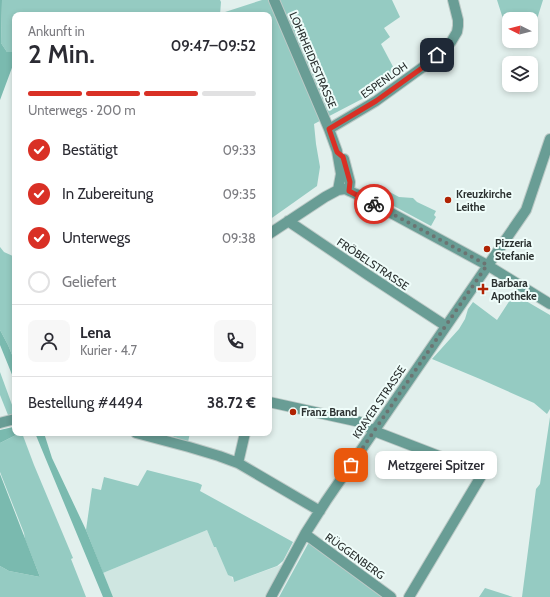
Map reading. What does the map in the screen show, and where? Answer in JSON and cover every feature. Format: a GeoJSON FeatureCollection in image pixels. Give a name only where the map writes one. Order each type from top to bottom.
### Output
{"type":"FeatureCollection","features":[{"type":"Feature","properties":{"kind":"street","name":"LOHRHEIDESTRASSE"},"geometry":{"type":"LineString","coordinates":[[274,0],[329,129],[337,152],[341,174],[338,190]]}},
{"type":"Feature","properties":{"kind":"street","name":"ESPENLOH"},"geometry":{"type":"LineString","coordinates":[[329,129],[376,101],[422,68],[451,42],[457,32],[458,26],[453,0]]}},
{"type":"Feature","properties":{"kind":"street","name":"KRAYER STRASSE"},"geometry":{"type":"LineString","coordinates":[[271,597],[305,534],[320,511],[526,210],[550,139]]}},
{"type":"Feature","properties":{"kind":"street","name":"LOHRHEIDESTRASSE"},"geometry":{"type":"LineString","coordinates":[[337,152],[343,157],[348,173],[350,182],[349,191]]}},
{"type":"Feature","properties":{"kind":"street"},"geometry":{"type":"LineString","coordinates":[[272,232],[325,197],[338,190],[345,189],[487,265],[550,304]]}},
{"type":"Feature","properties":{"kind":"street","name":"FRÖBELSTRASSE"},"geometry":{"type":"LineString","coordinates":[[288,221],[446,326]]}},
{"type":"Feature","properties":{"kind":"street"},"geometry":{"type":"LineString","coordinates":[[272,403],[360,422],[374,431],[483,473],[409,597]]}},
{"type":"Feature","properties":{"kind":"street"},"geometry":{"type":"LineString","coordinates":[[0,423],[12,420]]}},
{"type":"Feature","properties":{"kind":"street"},"geometry":{"type":"LineString","coordinates":[[147,436],[208,452],[238,463],[320,511]]}},
{"type":"Feature","properties":{"kind":"street"},"geometry":{"type":"LineString","coordinates":[[238,463],[244,436]]}},
{"type":"Feature","properties":{"kind":"street","name":"RÜGGENBERG"},"geometry":{"type":"LineString","coordinates":[[305,534],[391,597]]}},
{"type":"Feature","properties":{"kind":"shaded area"},"geometry":{"type":"Polygon","coordinates":[[[207,530],[214,547],[216,547],[234,582],[284,564],[265,597],[113,597],[103,573],[207,530]]]}},
{"type":"Feature","properties":{"kind":"green space"},"geometry":{"type":"Polygon","coordinates":[[[0,0],[2,0],[1,43],[7,52],[12,52],[12,68],[0,100],[0,0]]]}},
{"type":"Feature","properties":{"kind":"green space"},"geometry":{"type":"Polygon","coordinates":[[[2,0],[220,0],[221,2],[220,12],[12,12],[12,52],[7,52],[1,43],[2,0]]]}},
{"type":"Feature","properties":{"kind":"green space"},"geometry":{"type":"Polygon","coordinates":[[[262,0],[392,0],[400,17],[384,28],[390,37],[381,44],[398,76],[362,99],[314,124],[320,167],[317,186],[272,218],[272,12],[225,12],[262,0]]]}},
{"type":"Feature","properties":{"kind":"green space"},"geometry":{"type":"Polygon","coordinates":[[[497,0],[543,0],[538,16],[538,12],[502,12],[502,16],[497,0]]]}},
{"type":"Feature","properties":{"kind":"green space"},"geometry":{"type":"Polygon","coordinates":[[[384,189],[399,197],[413,198],[417,202],[436,211],[434,215],[436,217],[431,226],[377,197],[384,189]]]}},
{"type":"Feature","properties":{"kind":"green space"},"geometry":{"type":"Polygon","coordinates":[[[0,247],[4,252],[12,256],[12,355],[0,330],[0,247]]]}},
{"type":"Feature","properties":{"kind":"green space"},"geometry":{"type":"Polygon","coordinates":[[[514,294],[550,315],[550,409],[547,414],[534,403],[432,359],[459,329],[465,319],[468,309],[473,302],[497,320],[514,294]]]}},
{"type":"Feature","properties":{"kind":"green space"},"geometry":{"type":"Polygon","coordinates":[[[0,330],[12,355],[12,375],[0,345],[0,330]]]}},
{"type":"Feature","properties":{"kind":"green space"},"geometry":{"type":"Polygon","coordinates":[[[0,372],[12,405],[12,425],[0,395],[0,372]]]}},
{"type":"Feature","properties":{"kind":"green space"},"geometry":{"type":"Polygon","coordinates":[[[550,417],[550,597],[522,597],[536,489],[540,484],[550,417]]]}},
{"type":"Feature","properties":{"kind":"green space"},"geometry":{"type":"Polygon","coordinates":[[[12,427],[12,436],[14,436],[0,443],[0,430],[12,427]]]}},
{"type":"Feature","properties":{"kind":"green space"},"geometry":{"type":"Polygon","coordinates":[[[14,436],[23,436],[73,558],[71,559],[86,597],[0,597],[0,566],[9,571],[40,577],[0,472],[0,443],[14,436]]]}},
{"type":"Feature","properties":{"kind":"green space"},"geometry":{"type":"Polygon","coordinates":[[[36,436],[45,436],[52,458],[86,530],[113,597],[103,597],[36,436]]]}},
{"type":"Feature","properties":{"kind":"green space"},"geometry":{"type":"Polygon","coordinates":[[[172,436],[189,436],[188,442],[172,436]]]}},
{"type":"Feature","properties":{"kind":"green space"},"geometry":{"type":"Polygon","coordinates":[[[147,470],[198,483],[202,485],[200,491],[293,542],[283,561],[277,566],[234,582],[233,577],[228,575],[207,530],[103,573],[86,530],[92,488],[101,490],[104,477],[138,486],[147,470]]]}},
{"type":"Feature","properties":{"kind":"green space"},"geometry":{"type":"Polygon","coordinates":[[[0,474],[40,577],[9,571],[0,566],[0,474]]]}},
{"type":"Feature","properties":{"kind":"green space"},"geometry":{"type":"Polygon","coordinates":[[[309,542],[386,597],[279,597],[309,542]]]}},
{"type":"Feature","properties":{"kind":"green space"},"geometry":{"type":"Polygon","coordinates":[[[485,588],[513,597],[479,597],[485,588]]]}},
{"type":"Feature","properties":{"kind":"way so far"},"geometry":{"type":"LineString","coordinates":[[351,465],[487,265],[374,204]]}},
{"type":"Feature","properties":{"kind":"place","name":"Kreuzkirche Leithe"},"geometry":{"type":"Point","coordinates":[448,200]}},
{"type":"Feature","properties":{"kind":"place","name":"Pizzeria Stefanie"},"geometry":{"type":"Point","coordinates":[487,249]}},
{"type":"Feature","properties":{"kind":"place","name":"Barbara Apotheke"},"geometry":{"type":"Point","coordinates":[483,289]}},
{"type":"Feature","properties":{"kind":"place","name":"Franz Brand"},"geometry":{"type":"Point","coordinates":[293,412]}},
{"type":"Feature","properties":{"kind":"place","name":"Metzgerei Spitzer"},"geometry":{"type":"Point","coordinates":[351,465]}},
{"type":"Feature","properties":{"kind":"route"},"geometry":{"type":"LineString","coordinates":[[374,204],[349,191],[350,182],[343,157],[337,152],[329,129],[376,101],[422,68],[437,55]]}}]}
